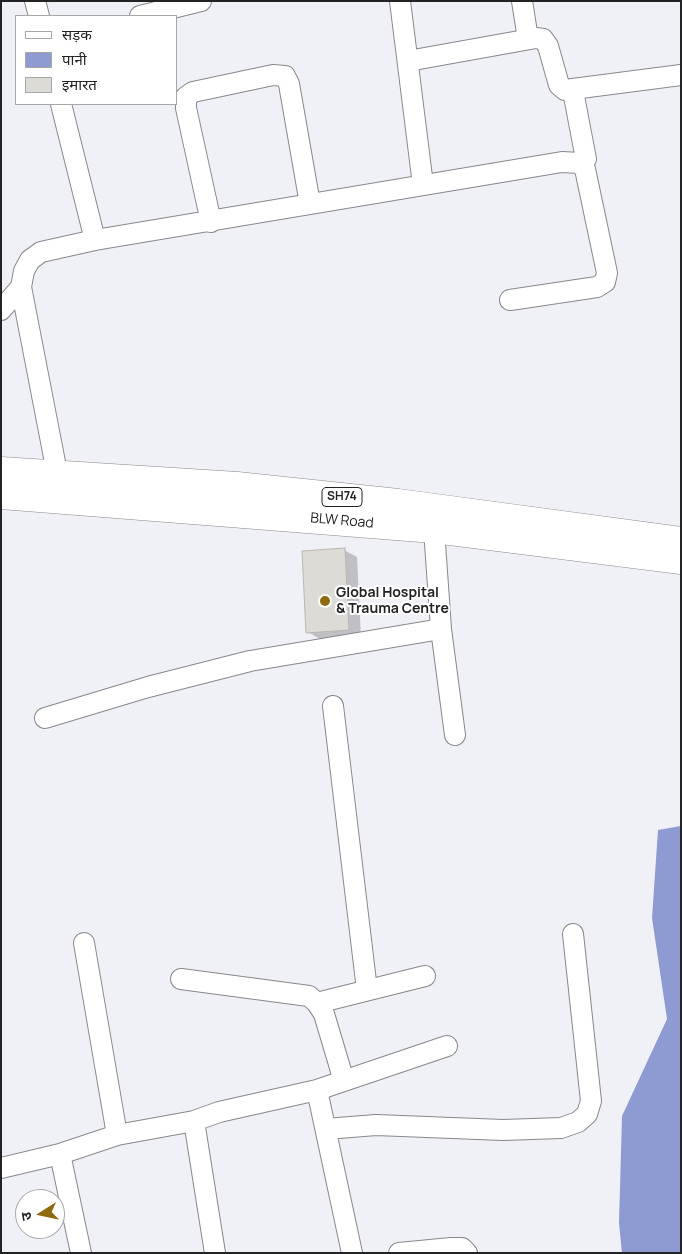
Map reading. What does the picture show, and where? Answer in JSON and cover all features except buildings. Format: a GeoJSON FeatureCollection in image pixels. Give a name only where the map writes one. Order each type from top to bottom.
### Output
{"type":"FeatureCollection","features":[{"type":"Feature","properties":{"kind":"main road","name":"SH74"},"geometry":{"type":"LineString","coordinates":[[1,471],[60,487],[237,486],[350,498],[681,541]]}},
{"type":"Feature","properties":{"kind":"main road","name":"BLW Road"},"geometry":{"type":"LineString","coordinates":[[1,494],[60,487],[434,529],[681,560]]}},
{"type":"Feature","properties":{"kind":"street"},"geometry":{"type":"LineString","coordinates":[[35,1],[39,15]]}},
{"type":"Feature","properties":{"kind":"street"},"geometry":{"type":"LineString","coordinates":[[144,15],[201,1]]}},
{"type":"Feature","properties":{"kind":"street"},"geometry":{"type":"LineString","coordinates":[[400,1],[423,185]]}},
{"type":"Feature","properties":{"kind":"street"},"geometry":{"type":"LineString","coordinates":[[522,1],[528,39]]}},
{"type":"Feature","properties":{"kind":"street"},"geometry":{"type":"LineString","coordinates":[[408,61],[528,39],[543,39],[548,46],[559,85],[565,90],[681,75]]}},
{"type":"Feature","properties":{"kind":"street"},"geometry":{"type":"LineString","coordinates":[[211,222],[186,108],[186,97],[193,92],[273,75],[285,76],[289,84],[310,204]]}},
{"type":"Feature","properties":{"kind":"street"},"geometry":{"type":"LineString","coordinates":[[573,90],[586,159]]}},
{"type":"Feature","properties":{"kind":"street"},"geometry":{"type":"LineString","coordinates":[[61,105],[95,240]]}},
{"type":"Feature","properties":{"kind":"street"},"geometry":{"type":"LineString","coordinates":[[60,487],[21,287],[24,271],[30,260],[41,252],[95,240],[562,162],[579,163],[585,169],[607,273],[605,282],[598,287],[510,300]]}},
{"type":"Feature","properties":{"kind":"street"},"geometry":{"type":"LineString","coordinates":[[1,310],[21,287]]}},
{"type":"Feature","properties":{"kind":"street"},"geometry":{"type":"LineString","coordinates":[[434,529],[441,629],[455,735]]}},
{"type":"Feature","properties":{"kind":"street"},"geometry":{"type":"LineString","coordinates":[[45,718],[148,687],[250,662],[441,629]]}},
{"type":"Feature","properties":{"kind":"street"},"geometry":{"type":"LineString","coordinates":[[333,706],[367,990]]}},
{"type":"Feature","properties":{"kind":"street"},"geometry":{"type":"LineString","coordinates":[[326,1129],[376,1125],[503,1130],[561,1128],[578,1122],[587,1114],[591,1101],[573,934]]}},
{"type":"Feature","properties":{"kind":"street"},"geometry":{"type":"LineString","coordinates":[[84,943],[117,1135]]}},
{"type":"Feature","properties":{"kind":"street"},"geometry":{"type":"LineString","coordinates":[[317,1003],[426,976]]}},
{"type":"Feature","properties":{"kind":"street"},"geometry":{"type":"LineString","coordinates":[[180,980],[309,996],[317,1003],[324,1014],[344,1081]]}},
{"type":"Feature","properties":{"kind":"street"},"geometry":{"type":"LineString","coordinates":[[2,1167],[60,1154],[117,1135],[194,1120],[219,1112],[317,1090],[447,1046]]}},
{"type":"Feature","properties":{"kind":"street"},"geometry":{"type":"LineString","coordinates":[[317,1090],[352,1253]]}},
{"type":"Feature","properties":{"kind":"street"},"geometry":{"type":"LineString","coordinates":[[194,1120],[215,1253]]}},
{"type":"Feature","properties":{"kind":"street"},"geometry":{"type":"LineString","coordinates":[[60,1154],[81,1253]]}},
{"type":"Feature","properties":{"kind":"street"},"geometry":{"type":"LineString","coordinates":[[399,1253],[462,1248],[467,1253]]}},
{"type":"Feature","properties":{"kind":"water"},"geometry":{"type":"Polygon","coordinates":[[[681,826],[681,1253],[622,1253],[619,1223],[622,1116],[667,1019],[652,918],[658,830],[681,826]]]}},
{"type":"Feature","properties":{"kind":"place","name":"Global Hospital & Trauma Centre"},"geometry":{"type":"Point","coordinates":[325,601]}}]}
